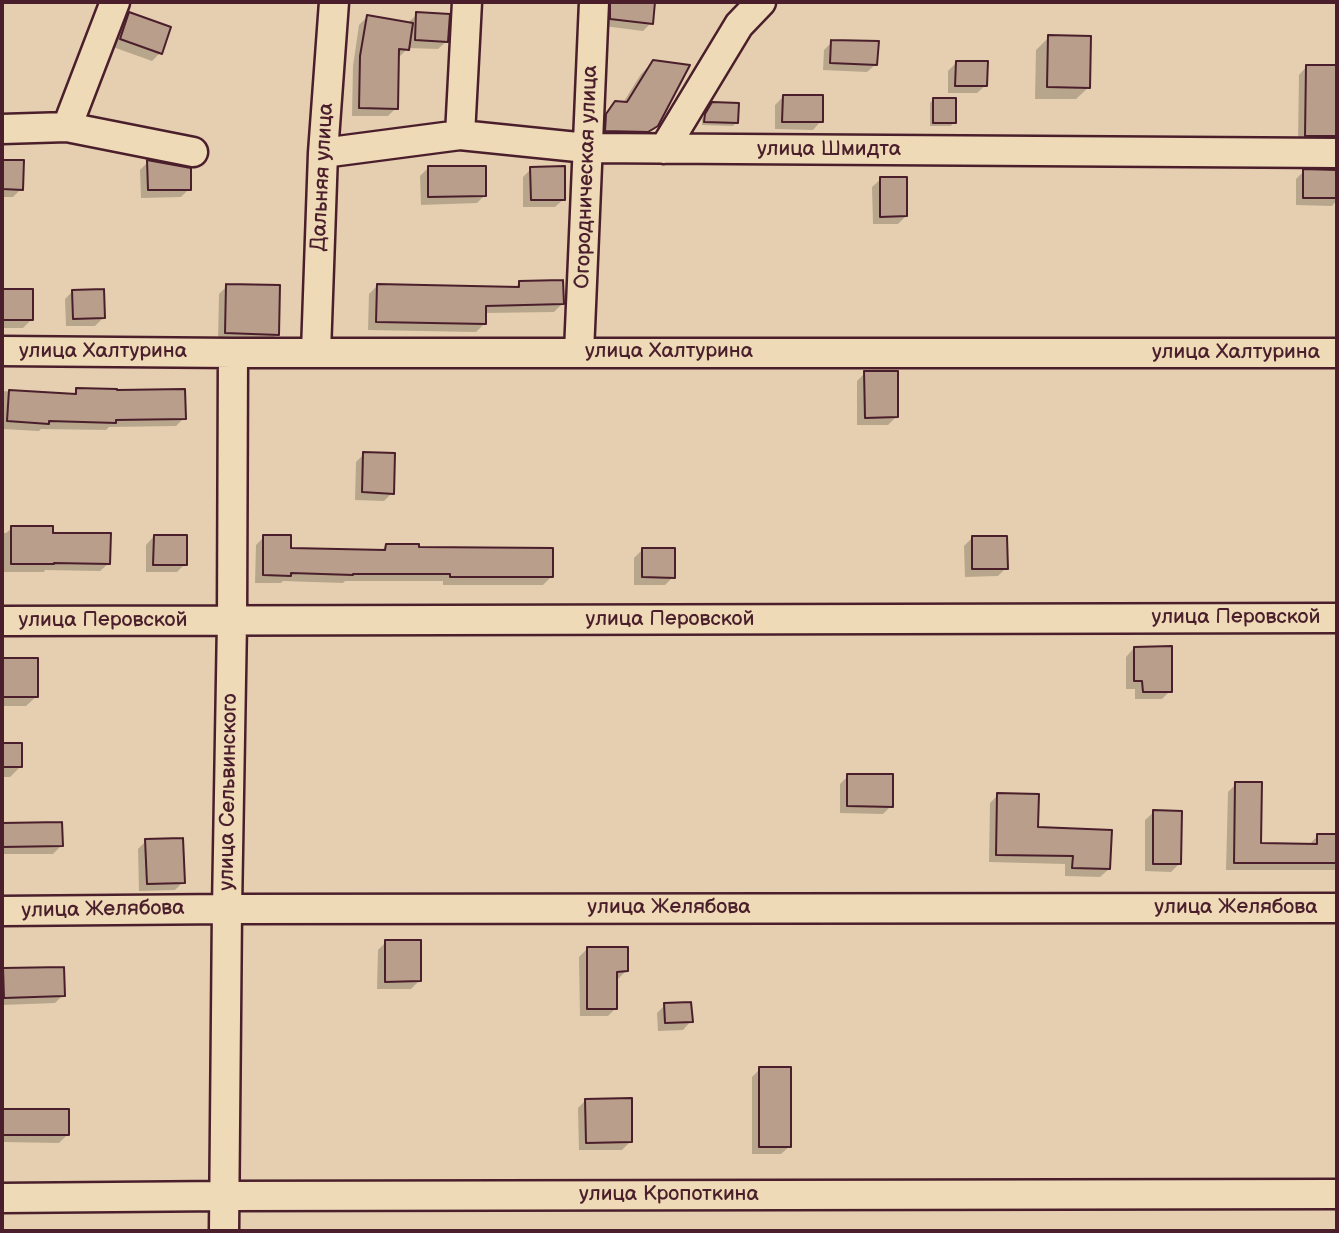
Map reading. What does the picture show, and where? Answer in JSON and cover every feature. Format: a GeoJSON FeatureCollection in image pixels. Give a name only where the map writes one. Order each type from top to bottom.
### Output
{"type":"FeatureCollection","features":[{"type":"Feature","properties":{"kind":"street"},"geometry":{"type":"LineString","coordinates":[[67,127],[115,2]]}},
{"type":"Feature","properties":{"kind":"street","name":"Дальняя улица"},"geometry":{"type":"LineString","coordinates":[[316,352],[323,153],[334,2]]}},
{"type":"Feature","properties":{"kind":"street"},"geometry":{"type":"LineString","coordinates":[[460,135],[467,2]]}},
{"type":"Feature","properties":{"kind":"street","name":"Огородническая улица"},"geometry":{"type":"LineString","coordinates":[[579,352],[594,2]]}},
{"type":"Feature","properties":{"kind":"street"},"geometry":{"type":"LineString","coordinates":[[664,149],[739,25],[761,2]]}},
{"type":"Feature","properties":{"kind":"street"},"geometry":{"type":"LineString","coordinates":[[2,129],[67,127],[193,152]]}},
{"type":"Feature","properties":{"kind":"street","name":"улица Шмидта"},"geometry":{"type":"LineString","coordinates":[[323,153],[460,135],[587,148],[1337,153]]}},
{"type":"Feature","properties":{"kind":"street","name":"улица Халтурина"},"geometry":{"type":"LineString","coordinates":[[2,351],[1337,353]]}},
{"type":"Feature","properties":{"kind":"street","name":"улица Сельвинского"},"geometry":{"type":"LineString","coordinates":[[224,1231],[233,353]]}},
{"type":"Feature","properties":{"kind":"street","name":"улица Перовской"},"geometry":{"type":"LineString","coordinates":[[2,621],[1337,618]]}},
{"type":"Feature","properties":{"kind":"street","name":"улица Желябова"},"geometry":{"type":"LineString","coordinates":[[2,911],[1337,908]]}},
{"type":"Feature","properties":{"kind":"street","name":"улица Кропоткина"},"geometry":{"type":"LineString","coordinates":[[2,1198],[1337,1194]]}},
{"type":"Feature","properties":{"kind":"building"},"geometry":{"type":"Polygon","coordinates":[[[610,2],[655,2],[653,24],[610,19],[610,2]]]}},
{"type":"Feature","properties":{"kind":"building"},"geometry":{"type":"Polygon","coordinates":[[[129,12],[171,27],[162,54],[120,39],[129,12]]]}},
{"type":"Feature","properties":{"kind":"building"},"geometry":{"type":"Polygon","coordinates":[[[416,12],[450,14],[448,42],[415,40],[416,12]]]}},
{"type":"Feature","properties":{"kind":"building"},"geometry":{"type":"Polygon","coordinates":[[[367,15],[413,23],[409,50],[399,49],[398,109],[359,108],[360,56],[367,15]]]}},
{"type":"Feature","properties":{"kind":"building"},"geometry":{"type":"Polygon","coordinates":[[[1048,35],[1091,36],[1090,88],[1047,87],[1048,35]]]}},
{"type":"Feature","properties":{"kind":"building"},"geometry":{"type":"Polygon","coordinates":[[[831,40],[879,41],[877,65],[830,63],[831,40]]]}},
{"type":"Feature","properties":{"kind":"building"},"geometry":{"type":"Polygon","coordinates":[[[653,60],[690,65],[658,126],[648,132],[605,131],[606,114],[615,101],[627,102],[653,60]]]}},
{"type":"Feature","properties":{"kind":"building"},"geometry":{"type":"Polygon","coordinates":[[[956,61],[988,61],[987,86],[955,86],[956,61]]]}},
{"type":"Feature","properties":{"kind":"building"},"geometry":{"type":"Polygon","coordinates":[[[1306,65],[1337,65],[1337,136],[1305,136],[1306,65]]]}},
{"type":"Feature","properties":{"kind":"building"},"geometry":{"type":"Polygon","coordinates":[[[783,95],[823,95],[823,122],[782,122],[783,95]]]}},
{"type":"Feature","properties":{"kind":"building"},"geometry":{"type":"Polygon","coordinates":[[[933,98],[956,98],[956,123],[933,123],[933,98]]]}},
{"type":"Feature","properties":{"kind":"building"},"geometry":{"type":"Polygon","coordinates":[[[712,102],[739,103],[738,123],[704,122],[712,102]]]}},
{"type":"Feature","properties":{"kind":"building"},"geometry":{"type":"Polygon","coordinates":[[[2,160],[24,160],[23,190],[2,189],[2,160]]]}},
{"type":"Feature","properties":{"kind":"building"},"geometry":{"type":"Polygon","coordinates":[[[147,160],[191,168],[191,190],[148,190],[147,160]]]}},
{"type":"Feature","properties":{"kind":"building"},"geometry":{"type":"Polygon","coordinates":[[[428,166],[486,166],[486,196],[428,197],[428,166]]]}},
{"type":"Feature","properties":{"kind":"building"},"geometry":{"type":"Polygon","coordinates":[[[565,166],[565,200],[531,200],[530,167],[565,166]]]}},
{"type":"Feature","properties":{"kind":"building"},"geometry":{"type":"Polygon","coordinates":[[[1303,169],[1337,170],[1337,198],[1303,198],[1303,169]]]}},
{"type":"Feature","properties":{"kind":"building"},"geometry":{"type":"Polygon","coordinates":[[[880,177],[907,177],[907,216],[880,217],[880,177]]]}},
{"type":"Feature","properties":{"kind":"building"},"geometry":{"type":"Polygon","coordinates":[[[563,280],[564,304],[486,306],[486,324],[376,322],[377,284],[519,287],[519,281],[563,280]]]}},
{"type":"Feature","properties":{"kind":"building"},"geometry":{"type":"Polygon","coordinates":[[[226,284],[280,285],[279,335],[225,333],[226,284]]]}},
{"type":"Feature","properties":{"kind":"building"},"geometry":{"type":"Polygon","coordinates":[[[2,289],[33,289],[33,320],[2,320],[2,289]]]}},
{"type":"Feature","properties":{"kind":"building"},"geometry":{"type":"Polygon","coordinates":[[[104,289],[105,318],[73,319],[72,290],[104,289]]]}},
{"type":"Feature","properties":{"kind":"building"},"geometry":{"type":"Polygon","coordinates":[[[864,371],[898,371],[898,417],[865,418],[864,371]]]}},
{"type":"Feature","properties":{"kind":"building"},"geometry":{"type":"Polygon","coordinates":[[[76,388],[185,389],[186,419],[116,420],[116,423],[49,421],[49,424],[7,421],[9,390],[76,394],[76,388]]]}},
{"type":"Feature","properties":{"kind":"building"},"geometry":{"type":"Polygon","coordinates":[[[363,452],[395,453],[394,494],[362,492],[363,452]]]}},
{"type":"Feature","properties":{"kind":"building"},"geometry":{"type":"Polygon","coordinates":[[[11,526],[53,526],[53,533],[111,533],[110,564],[11,564],[11,526]]]}},
{"type":"Feature","properties":{"kind":"building"},"geometry":{"type":"Polygon","coordinates":[[[154,535],[187,535],[187,565],[153,565],[154,535]]]}},
{"type":"Feature","properties":{"kind":"building"},"geometry":{"type":"Polygon","coordinates":[[[263,535],[291,535],[291,548],[385,550],[386,544],[419,544],[419,547],[553,548],[553,577],[450,577],[450,574],[263,575],[263,535]]]}},
{"type":"Feature","properties":{"kind":"building"},"geometry":{"type":"Polygon","coordinates":[[[972,536],[1007,536],[1008,569],[972,569],[972,536]]]}},
{"type":"Feature","properties":{"kind":"building"},"geometry":{"type":"Polygon","coordinates":[[[642,548],[675,548],[675,578],[642,577],[642,548]]]}},
{"type":"Feature","properties":{"kind":"building"},"geometry":{"type":"Polygon","coordinates":[[[1172,646],[1172,692],[1143,692],[1142,681],[1134,681],[1134,647],[1172,646]]]}},
{"type":"Feature","properties":{"kind":"building"},"geometry":{"type":"Polygon","coordinates":[[[2,658],[38,658],[38,697],[2,697],[2,658]]]}},
{"type":"Feature","properties":{"kind":"building"},"geometry":{"type":"Polygon","coordinates":[[[2,743],[22,743],[22,767],[2,767],[2,743]]]}},
{"type":"Feature","properties":{"kind":"building"},"geometry":{"type":"Polygon","coordinates":[[[847,774],[893,774],[893,807],[847,806],[847,774]]]}},
{"type":"Feature","properties":{"kind":"building"},"geometry":{"type":"Polygon","coordinates":[[[1235,782],[1262,782],[1261,843],[1317,844],[1317,834],[1337,834],[1337,863],[1234,863],[1235,782]]]}},
{"type":"Feature","properties":{"kind":"building"},"geometry":{"type":"Polygon","coordinates":[[[997,793],[1039,794],[1038,827],[1112,830],[1110,869],[1072,868],[1073,856],[996,855],[997,793]]]}},
{"type":"Feature","properties":{"kind":"building"},"geometry":{"type":"Polygon","coordinates":[[[1153,810],[1182,811],[1181,864],[1153,864],[1153,810]]]}},
{"type":"Feature","properties":{"kind":"building"},"geometry":{"type":"Polygon","coordinates":[[[62,822],[63,846],[2,847],[2,823],[62,822]]]}},
{"type":"Feature","properties":{"kind":"building"},"geometry":{"type":"Polygon","coordinates":[[[183,838],[185,883],[147,884],[145,839],[183,838]]]}},
{"type":"Feature","properties":{"kind":"building"},"geometry":{"type":"Polygon","coordinates":[[[385,940],[421,940],[421,981],[385,982],[385,940]]]}},
{"type":"Feature","properties":{"kind":"building"},"geometry":{"type":"Polygon","coordinates":[[[587,947],[628,947],[628,971],[617,972],[617,1009],[587,1009],[587,947]]]}},
{"type":"Feature","properties":{"kind":"building"},"geometry":{"type":"Polygon","coordinates":[[[64,967],[65,996],[4,998],[3,968],[64,967]]]}},
{"type":"Feature","properties":{"kind":"building"},"geometry":{"type":"Polygon","coordinates":[[[691,1002],[693,1022],[665,1023],[664,1003],[691,1002]]]}},
{"type":"Feature","properties":{"kind":"building"},"geometry":{"type":"Polygon","coordinates":[[[759,1067],[791,1067],[791,1147],[759,1147],[759,1067]]]}},
{"type":"Feature","properties":{"kind":"building"},"geometry":{"type":"Polygon","coordinates":[[[632,1098],[632,1142],[586,1143],[585,1099],[632,1098]]]}},
{"type":"Feature","properties":{"kind":"building"},"geometry":{"type":"Polygon","coordinates":[[[2,1109],[69,1109],[69,1135],[2,1135],[2,1109]]]}}]}
